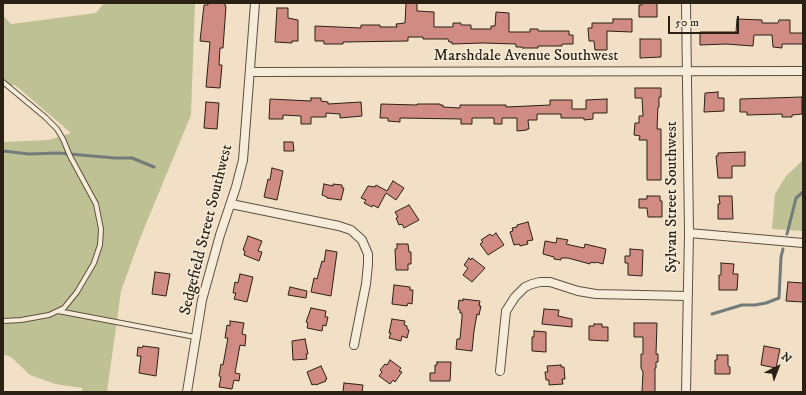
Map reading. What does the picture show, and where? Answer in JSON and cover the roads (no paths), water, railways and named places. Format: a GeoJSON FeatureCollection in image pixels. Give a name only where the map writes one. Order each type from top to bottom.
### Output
{"type":"FeatureCollection","features":[{"type":"Feature","properties":{"kind":"street","name":"Sedgefield Street Southwest"},"geometry":{"type":"LineString","coordinates":[[186,392],[202,300],[220,235],[236,187],[242,160],[255,3]]}},
{"type":"Feature","properties":{"kind":"street","name":"Sylvan Street Southwest"},"geometry":{"type":"LineString","coordinates":[[686,3],[689,233],[686,392]]}},
{"type":"Feature","properties":{"kind":"street","name":"Marshdale Avenue Southwest"},"geometry":{"type":"LineString","coordinates":[[250,72],[803,71]]}},
{"type":"Feature","properties":{"kind":"street"},"geometry":{"type":"LineString","coordinates":[[231,204],[339,226],[350,230],[362,240],[368,254],[368,264],[366,284],[354,345]]}},
{"type":"Feature","properties":{"kind":"street"},"geometry":{"type":"LineString","coordinates":[[689,233],[803,243]]}},
{"type":"Feature","properties":{"kind":"street"},"geometry":{"type":"LineString","coordinates":[[500,371],[506,311],[514,297],[532,284],[550,282],[578,291],[596,294],[687,296]]}},
{"type":"Feature","properties":{"kind":"lane"},"geometry":{"type":"LineString","coordinates":[[3,82],[57,129],[96,204],[101,229],[100,245],[94,264],[77,292],[64,308],[49,315],[21,320],[3,321]]}},
{"type":"Feature","properties":{"kind":"lane"},"geometry":{"type":"LineString","coordinates":[[58,311],[195,337]]}},
{"type":"Feature","properties":{"kind":"waterway"},"geometry":{"type":"LineString","coordinates":[[3,151],[29,154],[58,153],[132,158],[154,167]]}},
{"type":"Feature","properties":{"kind":"waterway"},"geometry":{"type":"LineString","coordinates":[[787,234],[796,198],[803,192]]}},
{"type":"Feature","properties":{"kind":"waterway"},"geometry":{"type":"LineString","coordinates":[[712,314],[742,305],[766,303],[779,298],[781,257],[783,249]]}}]}
